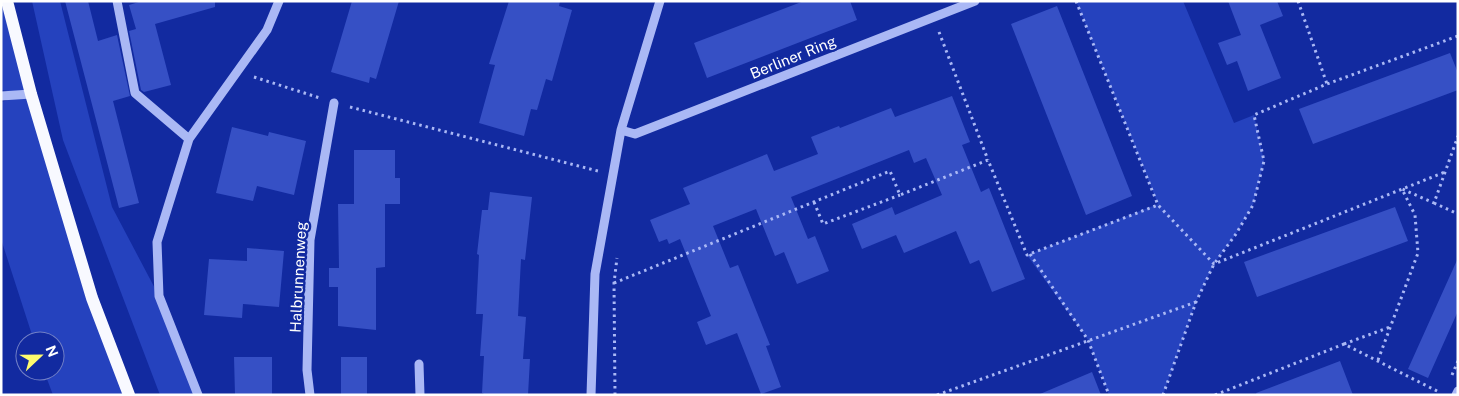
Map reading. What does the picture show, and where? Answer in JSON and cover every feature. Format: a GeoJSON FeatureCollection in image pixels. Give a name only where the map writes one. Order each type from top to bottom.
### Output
{"type":"FeatureCollection","features":[{"type":"Feature","properties":{"kind":"main road"},"geometry":{"type":"LineString","coordinates":[[7,1],[31,94],[92,298],[130,395]]}},
{"type":"Feature","properties":{"kind":"street"},"geometry":{"type":"LineString","coordinates":[[117,1],[135,93],[189,139]]}},
{"type":"Feature","properties":{"kind":"street"},"geometry":{"type":"LineString","coordinates":[[198,395],[159,296],[157,242],[189,139],[267,30],[279,1]]}},
{"type":"Feature","properties":{"kind":"street"},"geometry":{"type":"LineString","coordinates":[[591,395],[595,274],[621,130],[660,1]]}},
{"type":"Feature","properties":{"kind":"street","name":"Berliner Ring"},"geometry":{"type":"LineString","coordinates":[[621,130],[635,134],[975,1]]}},
{"type":"Feature","properties":{"kind":"street"},"geometry":{"type":"LineString","coordinates":[[1,96],[31,94]]}},
{"type":"Feature","properties":{"kind":"street","name":"Halbrunnenweg"},"geometry":{"type":"LineString","coordinates":[[310,395],[308,370],[310,240],[334,103]]}},
{"type":"Feature","properties":{"kind":"street"},"geometry":{"type":"LineString","coordinates":[[419,364],[420,395]]}},
{"type":"Feature","properties":{"kind":"street"},"geometry":{"type":"LineString","coordinates":[[1456,395],[1458,391]]}},
{"type":"Feature","properties":{"kind":"path"},"geometry":{"type":"LineString","coordinates":[[1076,1],[1158,204],[1214,264]]}},
{"type":"Feature","properties":{"kind":"path"},"geometry":{"type":"LineString","coordinates":[[1298,1],[1327,84]]}},
{"type":"Feature","properties":{"kind":"path"},"geometry":{"type":"LineString","coordinates":[[940,36],[1027,255],[1030,254],[1088,340],[1109,395]]}},
{"type":"Feature","properties":{"kind":"path"},"geometry":{"type":"LineString","coordinates":[[1163,395],[1196,302],[1214,264],[1236,234],[1253,205],[1264,161],[1254,115],[1327,84],[1458,36]]}},
{"type":"Feature","properties":{"kind":"path"},"geometry":{"type":"LineString","coordinates":[[237,72],[334,103],[613,175]]}},
{"type":"Feature","properties":{"kind":"path"},"geometry":{"type":"LineString","coordinates":[[1434,203],[1458,136]]}},
{"type":"Feature","properties":{"kind":"path"},"geometry":{"type":"LineString","coordinates":[[814,202],[823,224],[988,160]]}},
{"type":"Feature","properties":{"kind":"path"},"geometry":{"type":"LineString","coordinates":[[614,283],[890,171],[900,195]]}},
{"type":"Feature","properties":{"kind":"path"},"geometry":{"type":"LineString","coordinates":[[1214,264],[1445,172]]}},
{"type":"Feature","properties":{"kind":"path"},"geometry":{"type":"LineString","coordinates":[[1402,189],[1458,214]]}},
{"type":"Feature","properties":{"kind":"path"},"geometry":{"type":"LineString","coordinates":[[1378,360],[1418,253],[1415,215],[1402,189]]}},
{"type":"Feature","properties":{"kind":"path"},"geometry":{"type":"LineString","coordinates":[[1030,254],[1158,204]]}},
{"type":"Feature","properties":{"kind":"path"},"geometry":{"type":"LineString","coordinates":[[615,395],[614,283],[618,254]]}},
{"type":"Feature","properties":{"kind":"path"},"geometry":{"type":"LineString","coordinates":[[938,395],[1196,302]]}},
{"type":"Feature","properties":{"kind":"path"},"geometry":{"type":"LineString","coordinates":[[1215,395],[1391,327]]}},
{"type":"Feature","properties":{"kind":"path"},"geometry":{"type":"LineString","coordinates":[[1344,344],[1444,394]]}},
{"type":"Feature","properties":{"kind":"path"},"geometry":{"type":"LineString","coordinates":[[1451,378],[1458,362]]}},
{"type":"Feature","properties":{"kind":"shaded area"},"geometry":{"type":"Polygon","coordinates":[[[1,1],[129,395],[53,395],[48,381],[65,381],[65,331],[31,331],[1,239],[1,102],[29,94],[1,90],[1,1]]]}},
{"type":"Feature","properties":{"kind":"shaded area"},"geometry":{"type":"Polygon","coordinates":[[[32,1],[60,1],[112,207],[159,296],[198,395],[160,395],[63,140],[32,1]]]}},
{"type":"Feature","properties":{"kind":"shaded area"},"geometry":{"type":"Polygon","coordinates":[[[1076,1],[1183,1],[1234,123],[1254,115],[1264,161],[1253,205],[1236,234],[1214,264],[1196,302],[1163,395],[1109,395],[1088,340],[1027,255],[1158,204],[1076,1]]]}},
{"type":"Feature","properties":{"kind":"building"},"geometry":{"type":"Polygon","coordinates":[[[65,1],[88,1],[98,41],[117,35],[130,96],[113,101],[139,203],[119,208],[65,1]]]}},
{"type":"Feature","properties":{"kind":"building"},"geometry":{"type":"Polygon","coordinates":[[[142,1],[215,1],[215,7],[155,24],[171,85],[144,92],[141,90],[129,31],[136,29],[129,5],[142,1]]]}},
{"type":"Feature","properties":{"kind":"building"},"geometry":{"type":"Polygon","coordinates":[[[352,1],[399,1],[376,79],[370,77],[369,83],[331,72],[352,1]]]}},
{"type":"Feature","properties":{"kind":"building"},"geometry":{"type":"Polygon","coordinates":[[[509,1],[560,1],[559,6],[572,10],[552,81],[546,79],[537,110],[531,109],[524,136],[479,123],[495,65],[489,64],[509,1]]]}},
{"type":"Feature","properties":{"kind":"building"},"geometry":{"type":"Polygon","coordinates":[[[804,1],[850,1],[857,20],[707,78],[694,43],[804,1]]]}},
{"type":"Feature","properties":{"kind":"building"},"geometry":{"type":"Polygon","coordinates":[[[1228,1],[1277,1],[1283,16],[1260,25],[1281,78],[1248,91],[1237,61],[1227,65],[1218,43],[1241,35],[1228,1]]]}},
{"type":"Feature","properties":{"kind":"building"},"geometry":{"type":"Polygon","coordinates":[[[1057,6],[1132,196],[1086,215],[1011,24],[1057,6]]]}},
{"type":"Feature","properties":{"kind":"building"},"geometry":{"type":"Polygon","coordinates":[[[1450,53],[1458,73],[1458,90],[1313,144],[1299,109],[1450,53]]]}},
{"type":"Feature","properties":{"kind":"building"},"geometry":{"type":"Polygon","coordinates":[[[952,96],[970,142],[962,145],[981,192],[989,188],[1025,279],[992,292],[979,260],[970,264],[956,231],[904,253],[896,235],[862,249],[852,224],[892,207],[895,215],[942,195],[926,158],[914,163],[909,150],[791,197],[808,239],[815,236],[829,271],[797,284],[784,252],[775,256],[756,209],[713,226],[730,268],[738,265],[770,345],[766,346],[781,387],[761,394],[737,333],[706,345],[697,322],[711,316],[680,239],[669,244],[667,239],[659,242],[650,220],[690,204],[683,188],[767,154],[774,171],[818,154],[811,137],[891,108],[895,117],[952,96]]]}},
{"type":"Feature","properties":{"kind":"building"},"geometry":{"type":"Polygon","coordinates":[[[232,127],[268,136],[269,132],[306,141],[294,195],[257,186],[253,201],[216,193],[232,127]]]}},
{"type":"Feature","properties":{"kind":"building"},"geometry":{"type":"Polygon","coordinates":[[[354,150],[395,150],[395,178],[400,178],[400,204],[385,204],[385,267],[376,268],[376,330],[338,326],[338,287],[329,287],[329,268],[339,268],[338,204],[354,204],[354,150]]]}},
{"type":"Feature","properties":{"kind":"building"},"geometry":{"type":"Polygon","coordinates":[[[490,192],[532,197],[525,260],[521,259],[518,316],[526,317],[523,359],[530,359],[528,395],[486,395],[482,393],[484,356],[480,356],[483,314],[476,314],[479,255],[477,254],[482,210],[488,210],[490,192]]]}},
{"type":"Feature","properties":{"kind":"building"},"geometry":{"type":"Polygon","coordinates":[[[1395,207],[1408,241],[1257,297],[1244,262],[1395,207]]]}},
{"type":"Feature","properties":{"kind":"building"},"geometry":{"type":"Polygon","coordinates":[[[247,248],[284,251],[279,307],[243,304],[242,318],[204,315],[209,259],[247,261],[247,248]]]}},
{"type":"Feature","properties":{"kind":"building"},"geometry":{"type":"Polygon","coordinates":[[[1458,258],[1458,311],[1428,378],[1408,369],[1458,258]]]}},
{"type":"Feature","properties":{"kind":"building"},"geometry":{"type":"Polygon","coordinates":[[[234,357],[272,357],[272,395],[235,395],[234,357]]]}},
{"type":"Feature","properties":{"kind":"building"},"geometry":{"type":"Polygon","coordinates":[[[341,357],[367,357],[367,395],[341,394],[341,357]]]}},
{"type":"Feature","properties":{"kind":"building"},"geometry":{"type":"Polygon","coordinates":[[[1340,361],[1353,395],[1257,395],[1256,393],[1340,361]]]}},
{"type":"Feature","properties":{"kind":"building"},"geometry":{"type":"Polygon","coordinates":[[[1092,372],[1101,395],[1040,395],[1040,394],[1092,372]]]}}]}
